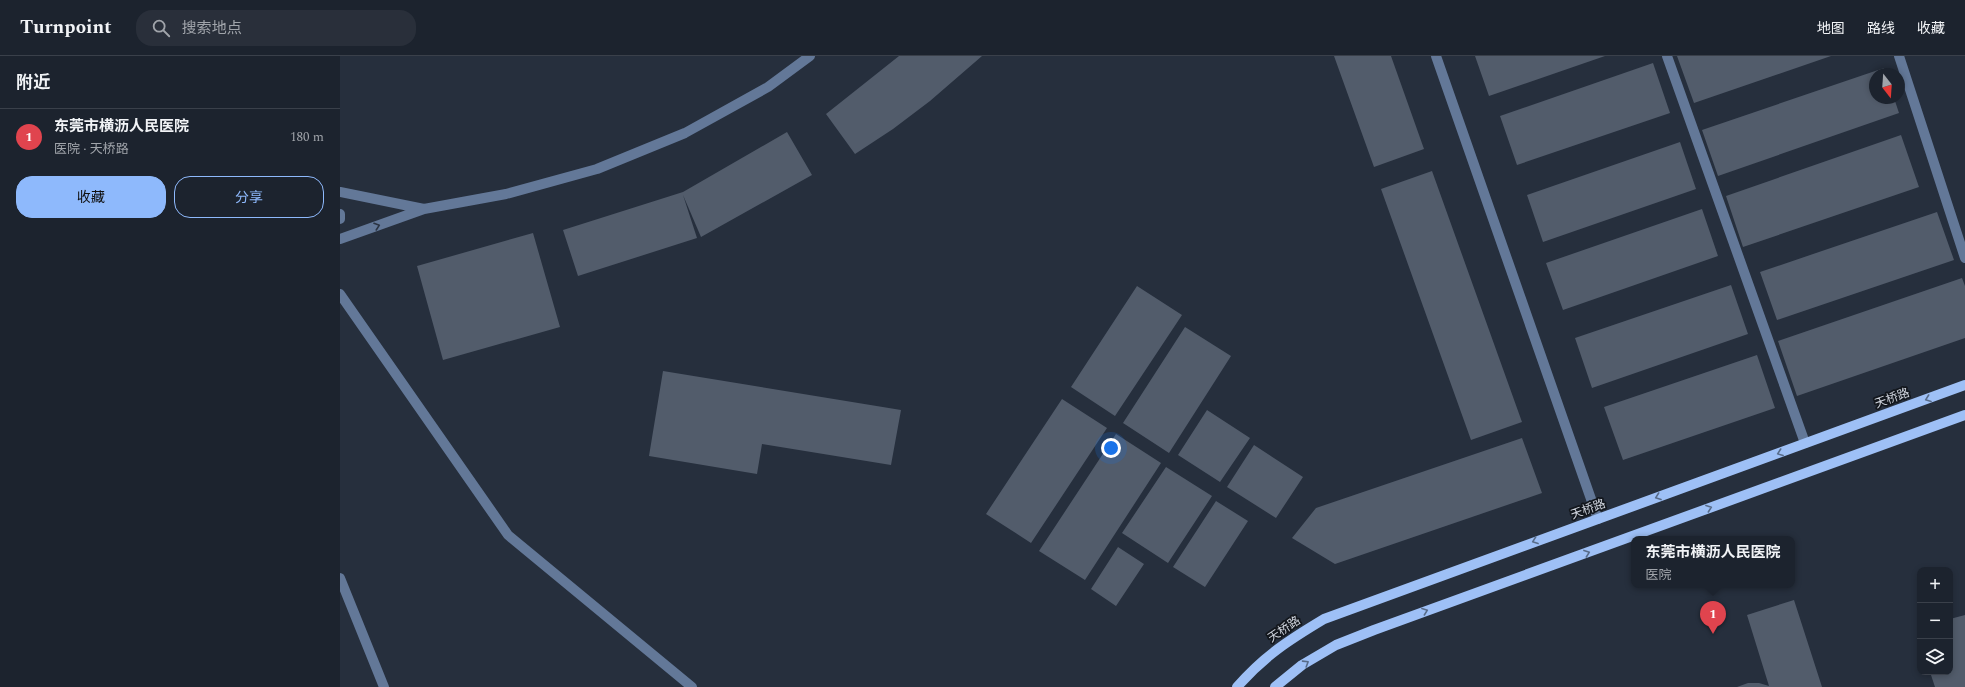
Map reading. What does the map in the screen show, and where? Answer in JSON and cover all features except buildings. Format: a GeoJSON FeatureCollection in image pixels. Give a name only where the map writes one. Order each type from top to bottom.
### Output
{"type":"FeatureCollection","features":[{"type":"Feature","properties":{"kind":"main road","name":"天桥路"},"geometry":{"type":"LineString","coordinates":[[1237,687],[1252,669],[1286,641],[1324,619],[1965,386]]}},
{"type":"Feature","properties":{"kind":"main road"},"geometry":{"type":"LineString","coordinates":[[1634,536],[1965,416]]}},
{"type":"Feature","properties":{"kind":"main road"},"geometry":{"type":"LineString","coordinates":[[1275,687],[1302,665],[1330,649],[1374,630],[1631,537]]}},
{"type":"Feature","properties":{"kind":"street"},"geometry":{"type":"LineString","coordinates":[[340,239],[424,209],[506,194],[597,169],[686,133],[768,87],[810,56]]}},
{"type":"Feature","properties":{"kind":"street"},"geometry":{"type":"LineString","coordinates":[[1436,56],[1598,519]]}},
{"type":"Feature","properties":{"kind":"street"},"geometry":{"type":"LineString","coordinates":[[1667,56],[1805,443]]}},
{"type":"Feature","properties":{"kind":"street"},"geometry":{"type":"LineString","coordinates":[[1899,56],[1965,258]]}},
{"type":"Feature","properties":{"kind":"street"},"geometry":{"type":"LineString","coordinates":[[340,192],[424,209]]}},
{"type":"Feature","properties":{"kind":"street"},"geometry":{"type":"LineString","coordinates":[[340,214],[340,219]]}},
{"type":"Feature","properties":{"kind":"street"},"geometry":{"type":"LineString","coordinates":[[340,294],[508,535],[692,687]]}},
{"type":"Feature","properties":{"kind":"street"},"geometry":{"type":"LineString","coordinates":[[340,578],[384,687]]}},
{"type":"Feature","properties":{"kind":"place","name":"东莞市横沥人民医院"},"geometry":{"type":"Point","coordinates":[1713,634]}}]}
